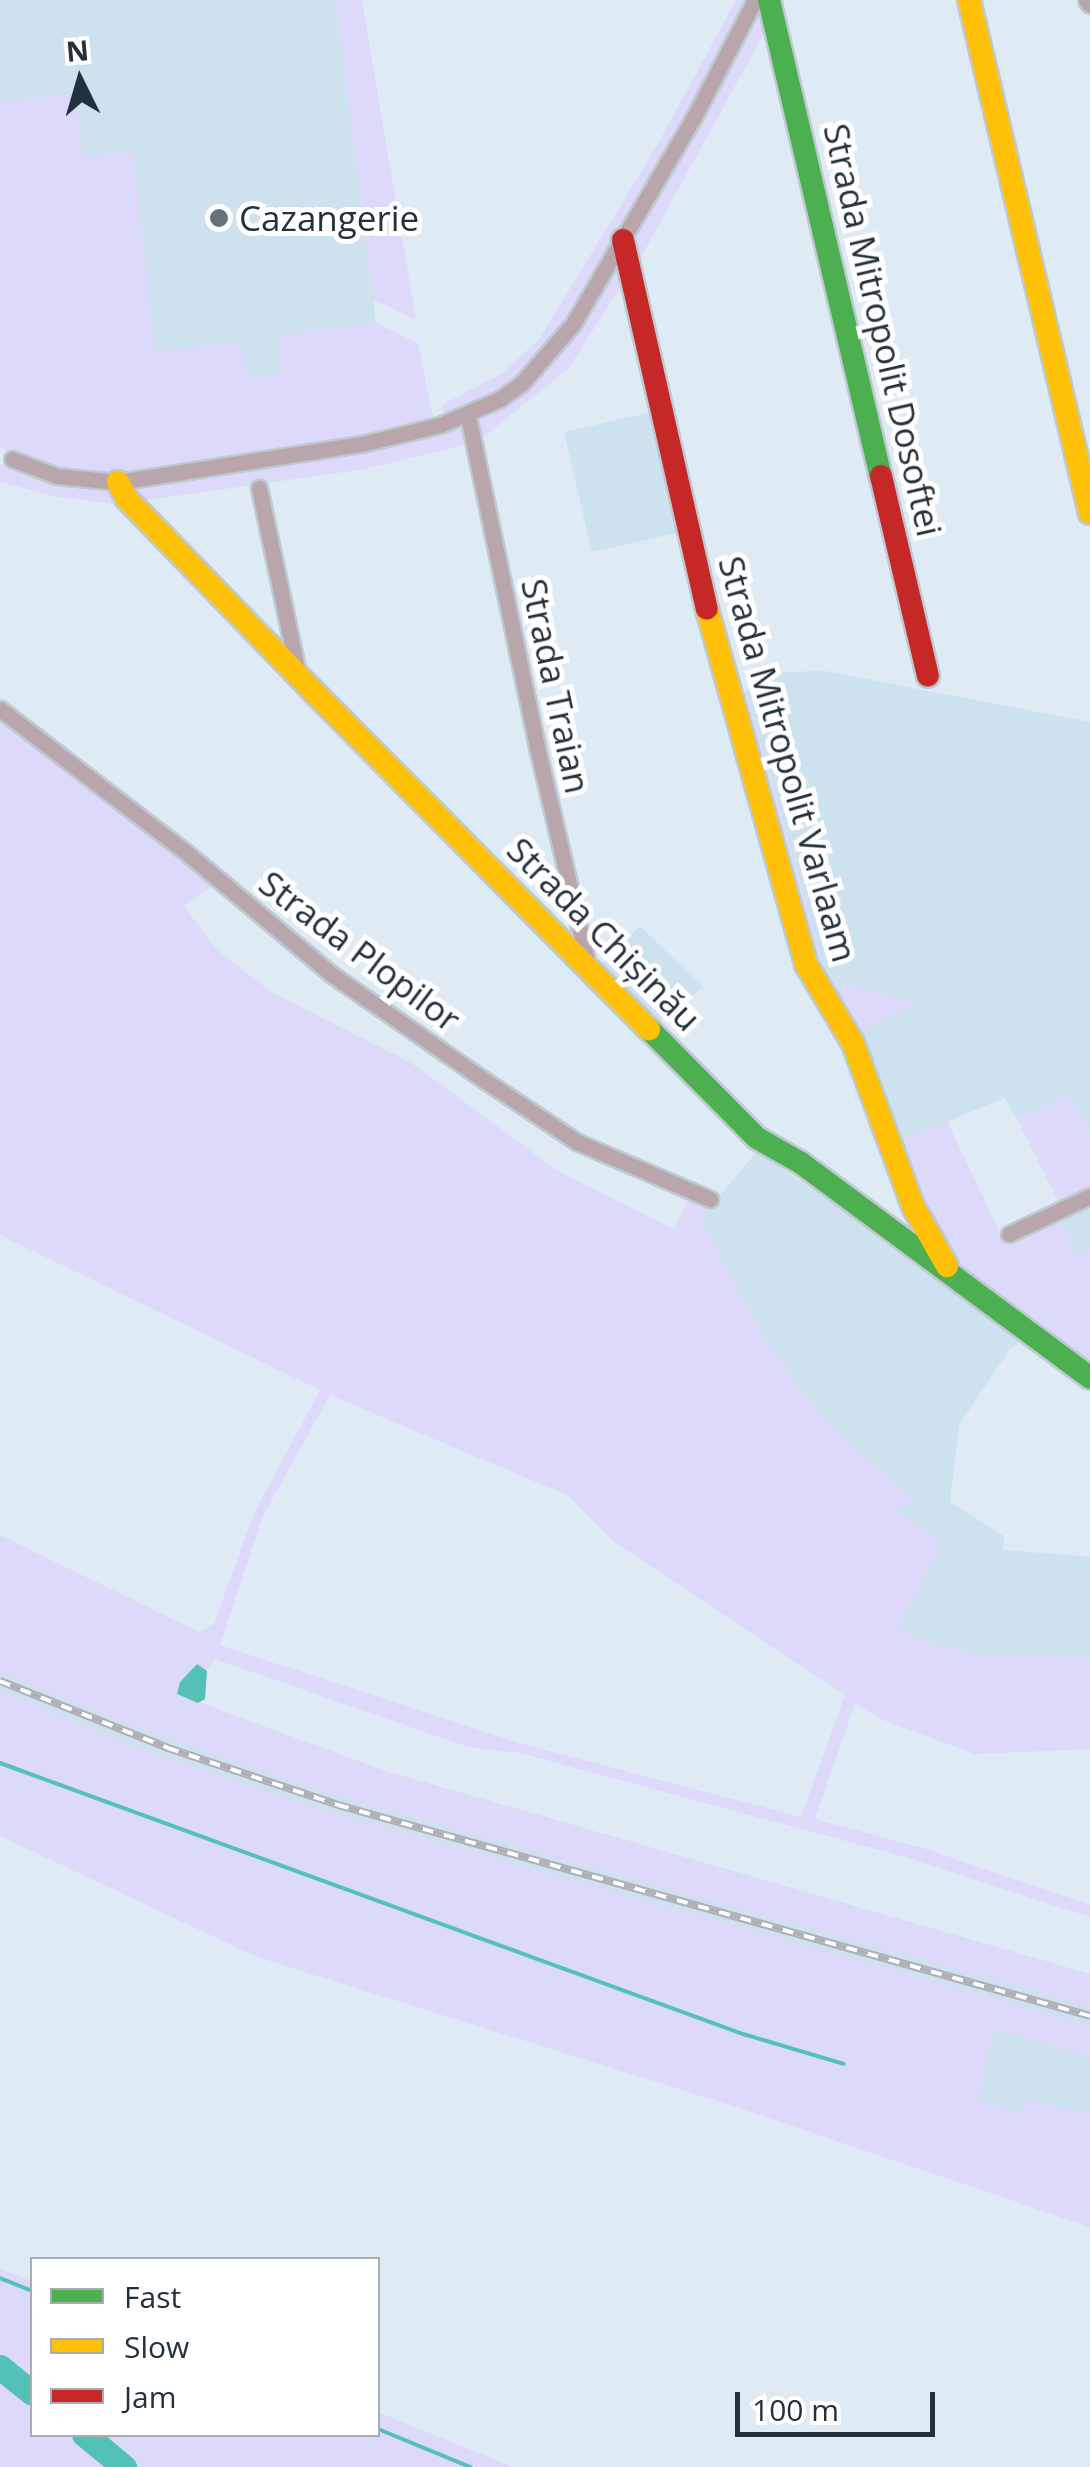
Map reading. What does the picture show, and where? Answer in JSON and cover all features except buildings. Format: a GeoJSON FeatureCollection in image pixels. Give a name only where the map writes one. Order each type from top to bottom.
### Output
{"type":"FeatureCollection","features":[{"type":"Feature","properties":{"kind":"street"},"geometry":{"type":"LineString","coordinates":[[12,459],[56,476],[118,482],[366,443],[468,416],[500,399],[538,366],[573,324],[755,0]]}},
{"type":"Feature","properties":{"kind":"street","name":"Strada Mitropolit Dosoftei"},"geometry":{"type":"LineString","coordinates":[[770,0],[928,676]]}},
{"type":"Feature","properties":{"kind":"street"},"geometry":{"type":"LineString","coordinates":[[969,0],[1090,513]]}},
{"type":"Feature","properties":{"kind":"street","name":"Strada Mitropolit Varlaam"},"geometry":{"type":"LineString","coordinates":[[623,240],[714,637],[806,964],[853,1043],[913,1206],[951,1273]]}},
{"type":"Feature","properties":{"kind":"street","name":"Strada Traian"},"geometry":{"type":"LineString","coordinates":[[468,416],[537,747],[589,968]]}},
{"type":"Feature","properties":{"kind":"street","name":"Strada Chișinău"},"geometry":{"type":"LineString","coordinates":[[118,482],[127,499],[299,676],[757,1138],[801,1163],[1090,1378]]}},
{"type":"Feature","properties":{"kind":"street"},"geometry":{"type":"LineString","coordinates":[[259,488],[299,676]]}},
{"type":"Feature","properties":{"kind":"street","name":"Strada Plopilor"},"geometry":{"type":"LineString","coordinates":[[0,710],[187,852],[331,974],[438,1048],[577,1142],[710,1199]]}},
{"type":"Feature","properties":{"kind":"street"},"geometry":{"type":"LineString","coordinates":[[1009,1234],[1090,1196]]}},
{"type":"Feature","properties":{"kind":"shaded area"},"geometry":{"type":"Polygon","coordinates":[[[0,0],[336,0],[376,323],[277,336],[281,374],[0,434],[0,0]]]}},
{"type":"Feature","properties":{"kind":"shaded area"},"geometry":{"type":"Polygon","coordinates":[[[336,0],[362,0],[416,320],[373,299],[336,0]]]}},
{"type":"Feature","properties":{"kind":"shaded area"},"geometry":{"type":"Polygon","coordinates":[[[736,0],[750,0],[589,285],[544,351],[503,390],[444,416],[442,405],[503,373],[540,338],[657,145],[736,0]]]}},
{"type":"Feature","properties":{"kind":"shaded area"},"geometry":{"type":"Polygon","coordinates":[[[762,5],[768,26],[635,268],[631,244],[762,5]]]}},
{"type":"Feature","properties":{"kind":"shaded area"},"geometry":{"type":"Polygon","coordinates":[[[75,94],[83,156],[133,152],[155,351],[241,343],[247,378],[280,374],[277,336],[376,323],[418,343],[433,419],[338,442],[127,476],[80,474],[37,463],[0,447],[0,101],[75,94]]]}},
{"type":"Feature","properties":{"kind":"shaded area"},"geometry":{"type":"Polygon","coordinates":[[[621,264],[624,282],[568,369],[481,439],[478,422],[520,393],[555,361],[621,264]]]}},
{"type":"Feature","properties":{"kind":"shaded area"},"geometry":{"type":"Polygon","coordinates":[[[652,412],[680,532],[592,552],[564,432],[652,412]]]}},
{"type":"Feature","properties":{"kind":"shaded area"},"geometry":{"type":"Polygon","coordinates":[[[465,428],[468,444],[365,469],[140,501],[130,487],[358,452],[465,428]]]}},
{"type":"Feature","properties":{"kind":"shaded area"},"geometry":{"type":"Polygon","coordinates":[[[0,464],[76,487],[109,489],[121,505],[57,497],[0,482],[0,464]]]}},
{"type":"Feature","properties":{"kind":"shaded area"},"geometry":{"type":"Polygon","coordinates":[[[825,671],[1090,722],[1090,1133],[1069,1095],[1017,1119],[1005,1098],[894,1143],[856,1033],[918,1003],[828,981],[746,692],[783,672],[825,671]]]}},
{"type":"Feature","properties":{"kind":"shaded area"},"geometry":{"type":"Polygon","coordinates":[[[746,692],[828,981],[920,1003],[856,1033],[823,988],[736,698],[746,692]]]}},
{"type":"Feature","properties":{"kind":"shaded area"},"geometry":{"type":"Polygon","coordinates":[[[0,716],[214,884],[184,906],[215,948],[271,992],[413,1064],[558,1171],[674,1229],[691,1194],[711,1206],[701,1219],[764,1339],[804,1396],[845,1439],[918,1503],[893,1510],[942,1543],[896,1629],[934,1645],[977,1654],[1090,1657],[1090,1749],[975,1754],[880,1719],[855,1703],[815,1819],[926,1849],[1090,1905],[1090,1917],[905,1857],[520,1753],[468,1747],[215,1659],[207,1671],[196,1665],[177,1694],[382,1770],[1090,1974],[1090,2007],[319,1791],[113,1719],[0,1672],[0,1535],[199,1632],[214,1624],[254,1513],[320,1390],[0,1235],[0,716]],[[330,1395],[263,1516],[220,1645],[519,1743],[801,1817],[845,1695],[613,1541],[569,1496],[330,1395]]]}},
{"type":"Feature","properties":{"kind":"shaded area"},"geometry":{"type":"Polygon","coordinates":[[[640,926],[703,987],[659,1023],[602,963],[640,926]]]}},
{"type":"Feature","properties":{"kind":"shaded area"},"geometry":{"type":"Polygon","coordinates":[[[1069,1095],[1090,1133],[1090,1190],[1059,1203],[1017,1119],[1069,1095]]]}},
{"type":"Feature","properties":{"kind":"shaded area"},"geometry":{"type":"Polygon","coordinates":[[[947,1121],[1003,1239],[1017,1239],[1061,1217],[1076,1255],[1090,1250],[1090,1371],[953,1268],[894,1143],[947,1121]]]}},
{"type":"Feature","properties":{"kind":"shaded area"},"geometry":{"type":"Polygon","coordinates":[[[757,1151],[1015,1330],[1018,1344],[1010,1349],[959,1425],[950,1502],[1004,1536],[1003,1550],[1090,1557],[1090,1657],[977,1654],[934,1645],[896,1629],[941,1543],[891,1509],[845,1439],[804,1396],[764,1339],[701,1219],[757,1151]]]}},
{"type":"Feature","properties":{"kind":"shaded area"},"geometry":{"type":"Polygon","coordinates":[[[1090,1205],[1090,1250],[1076,1256],[1061,1217],[1090,1205]]]}},
{"type":"Feature","properties":{"kind":"shaded area"},"geometry":{"type":"Polygon","coordinates":[[[0,1622],[198,1703],[382,1770],[1090,1974],[1090,2162],[0,1755],[0,1622]]]}},
{"type":"Feature","properties":{"kind":"shaded area"},"geometry":{"type":"Polygon","coordinates":[[[197,1664],[207,1671],[205,1699],[198,1703],[177,1694],[180,1682],[197,1664]]]}},
{"type":"Feature","properties":{"kind":"shaded area"},"geometry":{"type":"Polygon","coordinates":[[[0,1690],[130,1745],[314,1807],[1090,2025],[1090,2057],[994,2028],[979,2101],[1021,2114],[1025,2099],[1090,2114],[1090,2227],[733,2106],[257,1957],[0,1836],[0,1690]]]}},
{"type":"Feature","properties":{"kind":"shaded area"},"geometry":{"type":"Polygon","coordinates":[[[0,2269],[30,2280],[30,2437],[380,2437],[380,2413],[513,2467],[0,2467],[0,2269]]]}},
{"type":"Feature","properties":{"kind":"waterway"},"geometry":{"type":"LineString","coordinates":[[0,1763],[743,2034],[844,2064]]}},
{"type":"Feature","properties":{"kind":"waterway"},"geometry":{"type":"LineString","coordinates":[[0,2278],[30,2290]]}},
{"type":"Feature","properties":{"kind":"waterway"},"geometry":{"type":"LineString","coordinates":[[0,2367],[30,2391]]}},
{"type":"Feature","properties":{"kind":"waterway"},"geometry":{"type":"LineString","coordinates":[[380,2430],[470,2467]]}},
{"type":"Feature","properties":{"kind":"waterway"},"geometry":{"type":"LineString","coordinates":[[88,2437],[124,2467]]}},
{"type":"Feature","properties":{"kind":"railway"},"geometry":{"type":"LineString","coordinates":[[0,1681],[168,1748],[338,1805],[1090,2016]]}},
{"type":"Feature","properties":{"kind":"traffic: fast"},"geometry":{"type":"LineString","coordinates":[[769,0],[881,476]]}},
{"type":"Feature","properties":{"kind":"traffic: fast"},"geometry":{"type":"LineString","coordinates":[[649,1029],[757,1138],[801,1163],[1090,1378]]}},
{"type":"Feature","properties":{"kind":"traffic: slow"},"geometry":{"type":"LineString","coordinates":[[969,0],[1090,513]]}},
{"type":"Feature","properties":{"kind":"traffic: slow"},"geometry":{"type":"LineString","coordinates":[[118,482],[127,499],[315,693],[649,1029]]}},
{"type":"Feature","properties":{"kind":"traffic: slow"},"geometry":{"type":"LineString","coordinates":[[707,609],[806,964],[853,1043],[913,1206],[947,1266]]}},
{"type":"Feature","properties":{"kind":"traffic: jam"},"geometry":{"type":"LineString","coordinates":[[623,240],[707,609]]}},
{"type":"Feature","properties":{"kind":"traffic: jam"},"geometry":{"type":"LineString","coordinates":[[881,476],[928,676]]}},
{"type":"Feature","properties":{"kind":"place","name":"Cazangerie"},"geometry":{"type":"Point","coordinates":[219,218]}}]}
